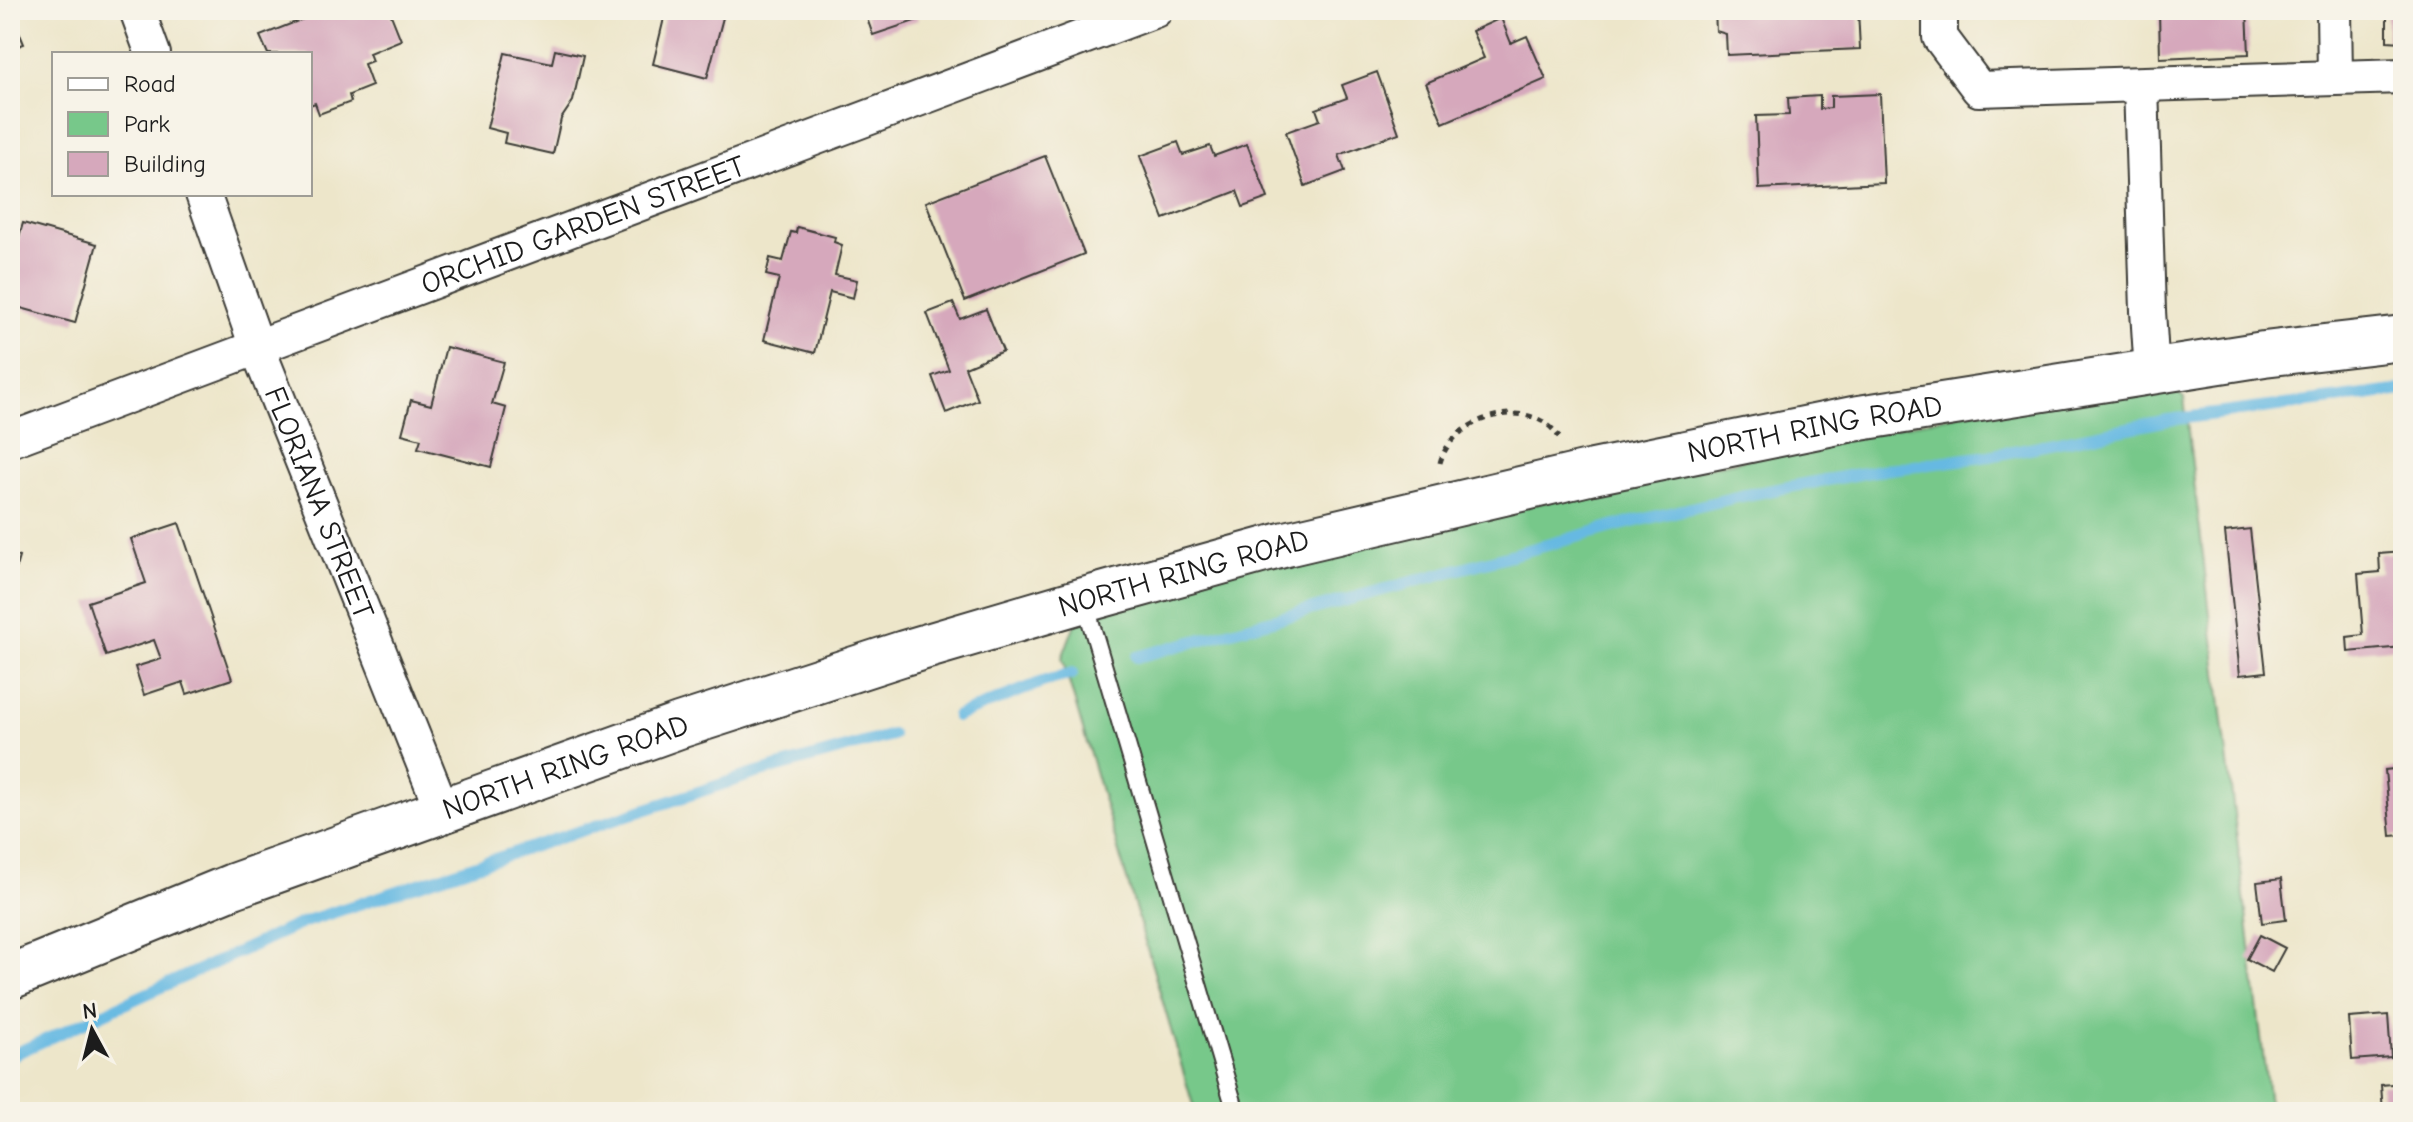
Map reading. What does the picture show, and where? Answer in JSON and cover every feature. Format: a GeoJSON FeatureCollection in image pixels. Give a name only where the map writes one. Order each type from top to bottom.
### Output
{"type":"FeatureCollection","features":[{"type":"Feature","properties":{"kind":"main road","name":"NORTH RING ROAD"},"geometry":{"type":"LineString","coordinates":[[10,977],[233,886],[724,711],[904,653],[1286,544],[1593,472],[1853,419],[2264,354],[2403,338]]}},
{"type":"Feature","properties":{"kind":"street"},"geometry":{"type":"LineString","coordinates":[[137,10],[152,52]]}},
{"type":"Feature","properties":{"kind":"street","name":"ORCHID GARDEN STREET"},"geometry":{"type":"LineString","coordinates":[[10,440],[1155,10]]}},
{"type":"Feature","properties":{"kind":"street"},"geometry":{"type":"LineString","coordinates":[[2334,10],[2335,77]]}},
{"type":"Feature","properties":{"kind":"street"},"geometry":{"type":"LineString","coordinates":[[1940,24],[1979,89],[2403,76]]}},
{"type":"Feature","properties":{"kind":"street"},"geometry":{"type":"LineString","coordinates":[[2141,85],[2152,373]]}},
{"type":"Feature","properties":{"kind":"street","name":"FLORIANA STREET"},"geometry":{"type":"LineString","coordinates":[[204,196],[257,347],[442,809]]}},
{"type":"Feature","properties":{"kind":"lane"},"geometry":{"type":"LineString","coordinates":[[1084,600],[1236,1112]]}},
{"type":"Feature","properties":{"kind":"path"},"geometry":{"type":"LineString","coordinates":[[1438,469],[1441,457],[1463,430],[1502,415],[1522,413],[1540,417],[1560,439]]}},
{"type":"Feature","properties":{"kind":"green space"},"geometry":{"type":"Polygon","coordinates":[[[2152,373],[2184,398],[2270,1112],[1195,1112],[1062,658],[1084,600],[2152,373]]]}},
{"type":"Feature","properties":{"kind":"building"},"geometry":{"type":"Polygon","coordinates":[[[10,10],[24,44],[10,49],[10,10]]]}},
{"type":"Feature","properties":{"kind":"building"},"geometry":{"type":"Polygon","coordinates":[[[326,10],[389,10],[401,40],[369,53],[372,61],[364,64],[372,86],[349,95],[351,102],[319,114],[315,103],[312,104],[312,52],[267,52],[260,36],[326,10]]]}},
{"type":"Feature","properties":{"kind":"building"},"geometry":{"type":"Polygon","coordinates":[[[666,10],[725,10],[707,78],[653,64],[666,10]]]}},
{"type":"Feature","properties":{"kind":"building"},"geometry":{"type":"Polygon","coordinates":[[[864,10],[914,10],[918,20],[873,35],[864,10]]]}},
{"type":"Feature","properties":{"kind":"building"},"geometry":{"type":"Polygon","coordinates":[[[1715,10],[1858,10],[1860,49],[1727,55],[1726,34],[1716,31],[1715,10]]]}},
{"type":"Feature","properties":{"kind":"building"},"geometry":{"type":"Polygon","coordinates":[[[2010,10],[2086,10],[2086,13],[2010,16],[2010,10]]]}},
{"type":"Feature","properties":{"kind":"building"},"geometry":{"type":"Polygon","coordinates":[[[2159,10],[2247,10],[2249,54],[2160,58],[2159,10]]]}},
{"type":"Feature","properties":{"kind":"building"},"geometry":{"type":"Polygon","coordinates":[[[2387,10],[2403,10],[2403,42],[2387,41],[2387,10]]]}},
{"type":"Feature","properties":{"kind":"building"},"geometry":{"type":"Polygon","coordinates":[[[1501,18],[1511,43],[1527,36],[1546,79],[1443,123],[1426,83],[1484,58],[1472,31],[1501,18]]]}},
{"type":"Feature","properties":{"kind":"building"},"geometry":{"type":"Polygon","coordinates":[[[555,50],[583,56],[573,101],[561,119],[553,154],[504,143],[506,133],[487,128],[505,53],[552,63],[555,50]]]}},
{"type":"Feature","properties":{"kind":"building"},"geometry":{"type":"Polygon","coordinates":[[[1377,72],[1399,133],[1339,155],[1345,171],[1305,186],[1286,132],[1320,120],[1316,109],[1347,98],[1342,85],[1377,72]]]}},
{"type":"Feature","properties":{"kind":"building"},"geometry":{"type":"Polygon","coordinates":[[[1880,94],[1884,183],[1759,189],[1756,116],[1789,115],[1788,98],[1820,96],[1820,109],[1831,108],[1831,96],[1880,94]]]}},
{"type":"Feature","properties":{"kind":"building"},"geometry":{"type":"Polygon","coordinates":[[[1178,142],[1183,155],[1210,146],[1214,156],[1247,144],[1268,198],[1243,207],[1237,191],[1164,219],[1140,156],[1178,142]]]}},
{"type":"Feature","properties":{"kind":"building"},"geometry":{"type":"Polygon","coordinates":[[[1045,156],[1084,254],[965,301],[926,202],[1045,156]]]}},
{"type":"Feature","properties":{"kind":"building"},"geometry":{"type":"Polygon","coordinates":[[[23,223],[97,244],[75,323],[10,305],[10,268],[23,223]]]}},
{"type":"Feature","properties":{"kind":"building"},"geometry":{"type":"Polygon","coordinates":[[[797,227],[835,237],[834,242],[842,245],[835,275],[857,280],[853,298],[830,292],[815,353],[764,340],[779,278],[766,275],[770,258],[783,261],[791,232],[796,233],[797,227]]]}},
{"type":"Feature","properties":{"kind":"building"},"geometry":{"type":"Polygon","coordinates":[[[953,303],[960,319],[986,309],[1003,351],[965,367],[978,400],[946,413],[932,376],[949,370],[927,313],[953,303]]]}},
{"type":"Feature","properties":{"kind":"building"},"geometry":{"type":"Polygon","coordinates":[[[446,347],[504,362],[492,404],[506,408],[491,467],[418,448],[421,439],[402,434],[411,400],[431,405],[446,347]]]}},
{"type":"Feature","properties":{"kind":"building"},"geometry":{"type":"Polygon","coordinates":[[[179,523],[232,679],[187,694],[183,682],[144,695],[135,667],[161,659],[154,640],[106,656],[88,602],[146,583],[131,539],[179,523]]]}},
{"type":"Feature","properties":{"kind":"building"},"geometry":{"type":"Polygon","coordinates":[[[2250,529],[2266,672],[2240,675],[2225,532],[2250,529]]]}},
{"type":"Feature","properties":{"kind":"building"},"geometry":{"type":"Polygon","coordinates":[[[2403,552],[2403,647],[2348,652],[2347,637],[2363,635],[2358,574],[2380,572],[2379,554],[2403,552]]]}},
{"type":"Feature","properties":{"kind":"building"},"geometry":{"type":"Polygon","coordinates":[[[10,554],[19,557],[11,585],[10,585],[10,554]]]}},
{"type":"Feature","properties":{"kind":"building"},"geometry":{"type":"Polygon","coordinates":[[[2403,768],[2403,835],[2391,836],[2385,770],[2403,768]]]}},
{"type":"Feature","properties":{"kind":"building"},"geometry":{"type":"Polygon","coordinates":[[[2281,879],[2286,920],[2262,923],[2257,882],[2281,879]]]}},
{"type":"Feature","properties":{"kind":"building"},"geometry":{"type":"Polygon","coordinates":[[[2260,935],[2285,948],[2272,972],[2247,959],[2260,935]]]}},
{"type":"Feature","properties":{"kind":"building"},"geometry":{"type":"Polygon","coordinates":[[[2388,1015],[2391,1057],[2352,1060],[2349,1018],[2388,1015]]]}},
{"type":"Feature","properties":{"kind":"building"},"geometry":{"type":"Polygon","coordinates":[[[2403,1083],[2403,1112],[2383,1112],[2381,1085],[2403,1083]]]}},
{"type":"Feature","properties":{"kind":"waterway"},"geometry":{"type":"LineString","coordinates":[[1137,657],[1620,525],[1741,496],[1875,471],[1989,456],[2168,420],[2403,390]]}},
{"type":"Feature","properties":{"kind":"waterway"},"geometry":{"type":"LineString","coordinates":[[957,716],[1045,681],[1072,674]]}},
{"type":"Feature","properties":{"kind":"waterway"},"geometry":{"type":"LineString","coordinates":[[10,1056],[304,922],[750,775],[892,735]]}}]}
